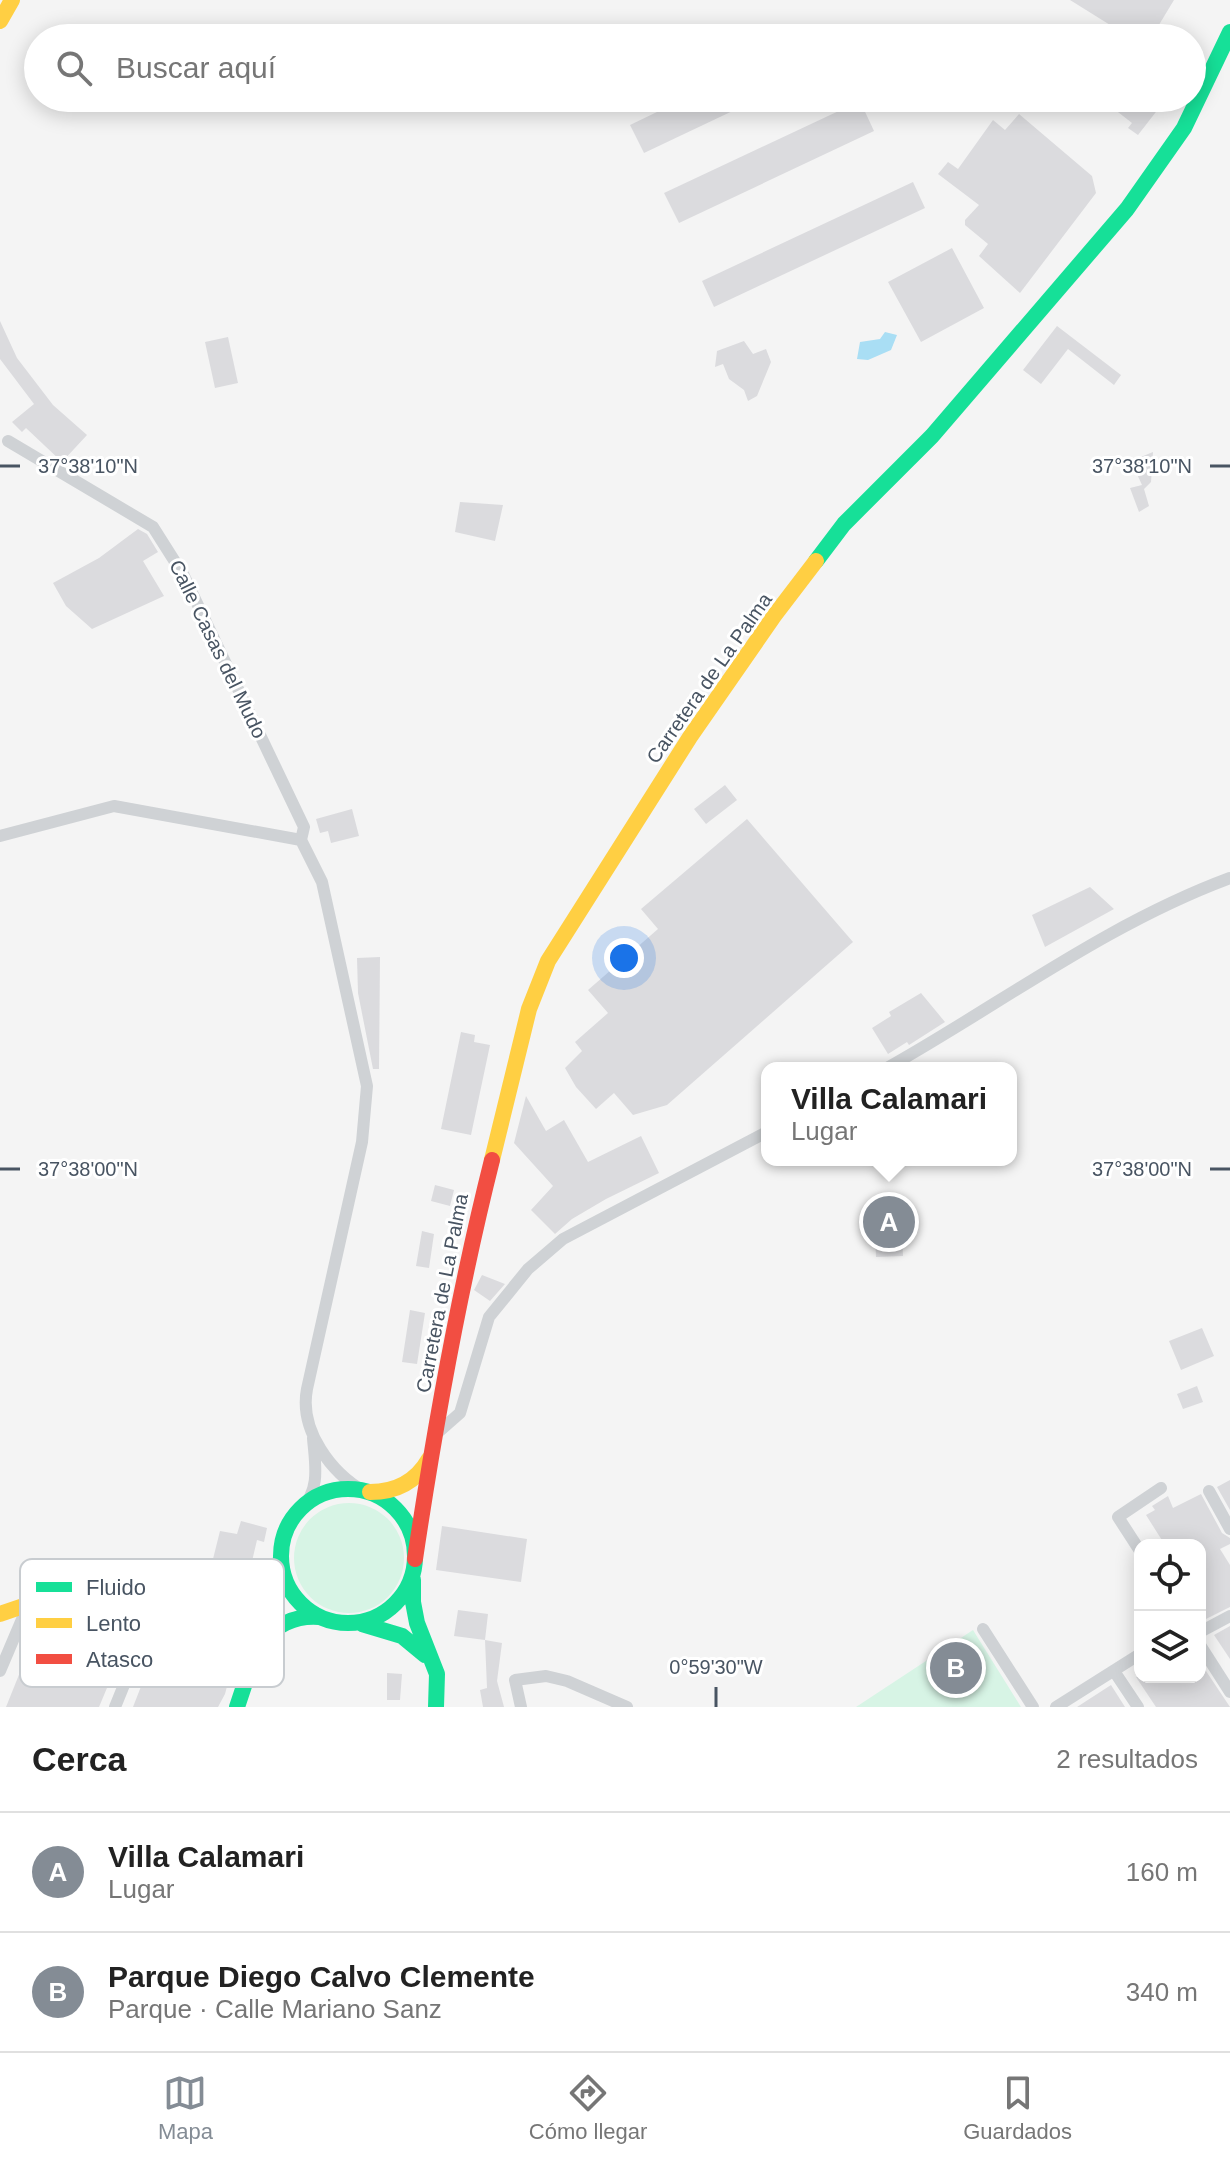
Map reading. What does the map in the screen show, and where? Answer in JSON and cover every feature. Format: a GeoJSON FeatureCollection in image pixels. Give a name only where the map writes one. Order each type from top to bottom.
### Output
{"type":"FeatureCollection","features":[{"type":"Feature","properties":{"kind":"main road"},"geometry":{"type":"LineString","coordinates":[[0,21],[12,0]]}},
{"type":"Feature","properties":{"kind":"main road","name":"Carretera de La Palma"},"geometry":{"type":"LineString","coordinates":[[1206,82],[1230,32]]}},
{"type":"Feature","properties":{"kind":"main road","name":"Carretera de La Palma"},"geometry":{"type":"LineString","coordinates":[[414,1567],[431,1454],[472,1238],[529,1009],[548,961],[690,737],[774,616],[844,524],[932,436],[1127,209],[1184,128],[1192,112]]}},
{"type":"Feature","properties":{"kind":"main road","name":"Carretera de La Palma"},"geometry":{"type":"LineString","coordinates":[[365,1492],[400,1489],[423,1470],[431,1454]]}},
{"type":"Feature","properties":{"kind":"main road"},"geometry":{"type":"LineString","coordinates":[[280,1559],[289,1526],[301,1509],[316,1497],[351,1489],[387,1502],[401,1515],[411,1531],[412,1591],[417,1623],[438,1678],[436,1707]]}},
{"type":"Feature","properties":{"kind":"main road"},"geometry":{"type":"LineString","coordinates":[[351,1623],[370,1620],[386,1611],[405,1592],[414,1567]]}},
{"type":"Feature","properties":{"kind":"main road"},"geometry":{"type":"LineString","coordinates":[[284,1576],[306,1608],[323,1618]]}},
{"type":"Feature","properties":{"kind":"main road"},"geometry":{"type":"LineString","coordinates":[[0,1614],[20,1608]]}},
{"type":"Feature","properties":{"kind":"main road"},"geometry":{"type":"LineString","coordinates":[[284,1623],[303,1616],[379,1627],[402,1636],[432,1662]]}},
{"type":"Feature","properties":{"kind":"main road"},"geometry":{"type":"LineString","coordinates":[[237,1707],[244,1687]]}},
{"type":"Feature","properties":{"kind":"street","name":"Calle Casas del Mudo"},"geometry":{"type":"LineString","coordinates":[[8,441],[153,527],[184,576],[304,827],[301,840],[322,882],[367,1086],[362,1142],[305,1399],[312,1431],[315,1485],[311,1497],[301,1509]]}},
{"type":"Feature","properties":{"kind":"street"},"geometry":{"type":"LineString","coordinates":[[0,836],[114,806],[301,840]]}},
{"type":"Feature","properties":{"kind":"street"},"geometry":{"type":"LineString","coordinates":[[898,1062],[960,1027],[1040,973],[1117,928],[1201,888],[1230,878]]}},
{"type":"Feature","properties":{"kind":"street"},"geometry":{"type":"LineString","coordinates":[[435,1435],[460,1413],[489,1317],[528,1269],[563,1239],[761,1135]]}},
{"type":"Feature","properties":{"kind":"street"},"geometry":{"type":"LineString","coordinates":[[312,1431],[336,1470],[365,1492]]}},
{"type":"Feature","properties":{"kind":"street"},"geometry":{"type":"LineString","coordinates":[[1134,1542],[1118,1517],[1161,1488]]}},
{"type":"Feature","properties":{"kind":"street"},"geometry":{"type":"LineString","coordinates":[[1209,1491],[1230,1529]]}},
{"type":"Feature","properties":{"kind":"street"},"geometry":{"type":"LineString","coordinates":[[1206,1629],[1230,1616]]}},
{"type":"Feature","properties":{"kind":"street"},"geometry":{"type":"LineString","coordinates":[[0,1671],[20,1624]]}},
{"type":"Feature","properties":{"kind":"street"},"geometry":{"type":"LineString","coordinates":[[983,1629],[1033,1707]]}},
{"type":"Feature","properties":{"kind":"street"},"geometry":{"type":"LineString","coordinates":[[1206,1654],[1230,1692]]}},
{"type":"Feature","properties":{"kind":"street"},"geometry":{"type":"LineString","coordinates":[[1056,1707],[1134,1658]]}},
{"type":"Feature","properties":{"kind":"street"},"geometry":{"type":"LineString","coordinates":[[1114,1671],[1138,1707]]}},
{"type":"Feature","properties":{"kind":"street"},"geometry":{"type":"LineString","coordinates":[[521,1707],[515,1680],[546,1676],[627,1707]]}},
{"type":"Feature","properties":{"kind":"street"},"geometry":{"type":"LineString","coordinates":[[115,1707],[123,1687]]}},
{"type":"Feature","properties":{"kind":"green space"},"geometry":{"type":"Polygon","coordinates":[[[349,1503],[370,1507],[388,1519],[400,1537],[404,1558],[400,1579],[388,1597],[370,1609],[349,1613],[328,1609],[310,1597],[298,1579],[294,1558],[298,1537],[310,1519],[328,1507],[349,1503]]]}},
{"type":"Feature","properties":{"kind":"green space"},"geometry":{"type":"Polygon","coordinates":[[[973,1630],[1021,1707],[856,1707],[973,1630]]]}},
{"type":"Feature","properties":{"kind":"water"},"geometry":{"type":"Polygon","coordinates":[[[885,332],[897,335],[891,350],[868,360],[857,359],[860,342],[880,339],[885,332]]]}},
{"type":"Feature","properties":{"kind":"building"},"geometry":{"type":"Polygon","coordinates":[[[1070,0],[1174,0],[1159,24],[1109,24],[1070,0]]]}},
{"type":"Feature","properties":{"kind":"building"},"geometry":{"type":"Polygon","coordinates":[[[657,112],[730,112],[644,153],[630,125],[657,112]]]}},
{"type":"Feature","properties":{"kind":"building"},"geometry":{"type":"Polygon","coordinates":[[[837,112],[865,112],[874,131],[679,223],[664,193],[837,112]]]}},
{"type":"Feature","properties":{"kind":"building"},"geometry":{"type":"Polygon","coordinates":[[[1118,112],[1156,112],[1138,135],[1128,128],[1132,123],[1118,112]]]}},
{"type":"Feature","properties":{"kind":"building"},"geometry":{"type":"Polygon","coordinates":[[[1019,114],[1092,176],[1096,193],[1020,293],[979,256],[988,244],[965,225],[965,220],[979,205],[938,174],[948,162],[958,169],[993,120],[1005,130],[1019,114]]]}},
{"type":"Feature","properties":{"kind":"building"},"geometry":{"type":"Polygon","coordinates":[[[913,182],[925,208],[714,307],[702,281],[913,182]]]}},
{"type":"Feature","properties":{"kind":"building"},"geometry":{"type":"Polygon","coordinates":[[[952,248],[984,308],[921,342],[888,282],[952,248]]]}},
{"type":"Feature","properties":{"kind":"building"},"geometry":{"type":"Polygon","coordinates":[[[0,321],[17,358],[53,405],[87,435],[62,462],[26,428],[22,432],[12,422],[34,404],[0,359],[0,321]]]}},
{"type":"Feature","properties":{"kind":"building"},"geometry":{"type":"Polygon","coordinates":[[[1057,326],[1121,375],[1114,385],[1068,349],[1041,384],[1023,370],[1057,326]]]}},
{"type":"Feature","properties":{"kind":"building"},"geometry":{"type":"Polygon","coordinates":[[[228,337],[238,383],[215,388],[205,342],[228,337]]]}},
{"type":"Feature","properties":{"kind":"building"},"geometry":{"type":"Polygon","coordinates":[[[744,341],[753,354],[766,349],[771,362],[757,396],[748,401],[744,390],[729,379],[723,364],[715,367],[717,351],[744,341]]]}},
{"type":"Feature","properties":{"kind":"building"},"geometry":{"type":"Polygon","coordinates":[[[1153,452],[1151,482],[1144,489],[1149,506],[1139,512],[1130,488],[1142,485],[1131,461],[1153,452]]]}},
{"type":"Feature","properties":{"kind":"building"},"geometry":{"type":"Polygon","coordinates":[[[460,502],[503,505],[495,541],[455,532],[460,502]]]}},
{"type":"Feature","properties":{"kind":"building"},"geometry":{"type":"Polygon","coordinates":[[[138,529],[147,534],[158,552],[143,561],[164,596],[92,629],[66,606],[53,583],[99,558],[138,529]]]}},
{"type":"Feature","properties":{"kind":"building"},"geometry":{"type":"Polygon","coordinates":[[[725,785],[737,800],[706,824],[694,809],[725,785]]]}},
{"type":"Feature","properties":{"kind":"building"},"geometry":{"type":"Polygon","coordinates":[[[352,809],[359,836],[331,843],[328,831],[320,833],[316,819],[352,809]]]}},
{"type":"Feature","properties":{"kind":"building"},"geometry":{"type":"Polygon","coordinates":[[[747,819],[853,942],[667,1105],[633,1115],[614,1093],[596,1109],[576,1087],[565,1068],[582,1051],[575,1042],[608,1013],[588,990],[658,929],[641,909],[747,819]]]}},
{"type":"Feature","properties":{"kind":"building"},"geometry":{"type":"Polygon","coordinates":[[[1090,887],[1114,909],[1045,947],[1032,915],[1090,887]]]}},
{"type":"Feature","properties":{"kind":"building"},"geometry":{"type":"Polygon","coordinates":[[[380,957],[379,1069],[373,1069],[358,993],[357,958],[380,957]]]}},
{"type":"Feature","properties":{"kind":"building"},"geometry":{"type":"Polygon","coordinates":[[[921,993],[945,1022],[909,1045],[907,1042],[888,1054],[872,1028],[891,1016],[889,1012],[921,993]]]}},
{"type":"Feature","properties":{"kind":"building"},"geometry":{"type":"Polygon","coordinates":[[[461,1032],[475,1035],[474,1042],[490,1045],[471,1135],[441,1129],[461,1032]]]}},
{"type":"Feature","properties":{"kind":"building"},"geometry":{"type":"Polygon","coordinates":[[[526,1096],[546,1131],[564,1120],[588,1162],[641,1136],[659,1173],[606,1199],[572,1219],[555,1234],[531,1210],[553,1186],[514,1143],[526,1096]]]}},
{"type":"Feature","properties":{"kind":"building"},"geometry":{"type":"Polygon","coordinates":[[[435,1185],[454,1190],[450,1206],[431,1201],[435,1185]]]}},
{"type":"Feature","properties":{"kind":"building"},"geometry":{"type":"Polygon","coordinates":[[[902,1207],[902,1211],[907,1211],[908,1233],[902,1233],[903,1256],[876,1257],[875,1235],[870,1235],[869,1208],[902,1207]]]}},
{"type":"Feature","properties":{"kind":"building"},"geometry":{"type":"Polygon","coordinates":[[[422,1231],[434,1234],[429,1268],[416,1266],[422,1231]]]}},
{"type":"Feature","properties":{"kind":"building"},"geometry":{"type":"Polygon","coordinates":[[[482,1275],[505,1284],[490,1301],[474,1290],[482,1275]]]}},
{"type":"Feature","properties":{"kind":"building"},"geometry":{"type":"Polygon","coordinates":[[[410,1310],[425,1313],[417,1364],[402,1362],[410,1310]]]}},
{"type":"Feature","properties":{"kind":"building"},"geometry":{"type":"Polygon","coordinates":[[[1202,1328],[1214,1356],[1181,1370],[1169,1341],[1202,1328]]]}},
{"type":"Feature","properties":{"kind":"building"},"geometry":{"type":"Polygon","coordinates":[[[1197,1386],[1203,1402],[1183,1409],[1177,1394],[1197,1386]]]}},
{"type":"Feature","properties":{"kind":"building"},"geometry":{"type":"Polygon","coordinates":[[[1230,1480],[1230,1510],[1217,1487],[1230,1480]]]}},
{"type":"Feature","properties":{"kind":"building"},"geometry":{"type":"Polygon","coordinates":[[[1201,1494],[1222,1533],[1230,1538],[1230,1544],[1220,1549],[1230,1565],[1230,1607],[1206,1619],[1206,1539],[1161,1539],[1146,1515],[1155,1510],[1152,1506],[1168,1496],[1173,1508],[1201,1494]]]}},
{"type":"Feature","properties":{"kind":"building"},"geometry":{"type":"Polygon","coordinates":[[[241,1521],[267,1528],[264,1542],[257,1540],[253,1559],[213,1559],[220,1531],[237,1534],[241,1521]]]}},
{"type":"Feature","properties":{"kind":"building"},"geometry":{"type":"Polygon","coordinates":[[[442,1526],[527,1539],[521,1582],[436,1570],[442,1526]]]}},
{"type":"Feature","properties":{"kind":"building"},"geometry":{"type":"Polygon","coordinates":[[[458,1610],[488,1614],[485,1640],[454,1636],[458,1610]]]}},
{"type":"Feature","properties":{"kind":"building"},"geometry":{"type":"Polygon","coordinates":[[[1230,1626],[1230,1659],[1214,1635],[1230,1626]]]}},
{"type":"Feature","properties":{"kind":"building"},"geometry":{"type":"Polygon","coordinates":[[[485,1640],[502,1643],[497,1681],[504,1707],[483,1707],[480,1690],[487,1688],[485,1640]]]}},
{"type":"Feature","properties":{"kind":"building"},"geometry":{"type":"Polygon","coordinates":[[[1206,1671],[1230,1707],[1156,1707],[1140,1683],[1206,1683],[1206,1671]]]}},
{"type":"Feature","properties":{"kind":"building"},"geometry":{"type":"Polygon","coordinates":[[[20,1672],[20,1687],[107,1687],[99,1707],[6,1707],[20,1672]]]}},
{"type":"Feature","properties":{"kind":"building"},"geometry":{"type":"Polygon","coordinates":[[[387,1673],[402,1674],[400,1700],[387,1700],[387,1673]]]}},
{"type":"Feature","properties":{"kind":"building"},"geometry":{"type":"Polygon","coordinates":[[[1111,1685],[1125,1707],[1077,1707],[1111,1685]]]}},
{"type":"Feature","properties":{"kind":"building"},"geometry":{"type":"Polygon","coordinates":[[[141,1687],[227,1687],[218,1707],[133,1707],[141,1687]]]}},
{"type":"Feature","properties":{"kind":"traffic: fast"},"geometry":{"type":"LineString","coordinates":[[1206,82],[1230,32]]}},
{"type":"Feature","properties":{"kind":"traffic: fast"},"geometry":{"type":"LineString","coordinates":[[816,561],[844,524],[932,436],[1127,209],[1184,128],[1192,112]]}},
{"type":"Feature","properties":{"kind":"traffic: fast"},"geometry":{"type":"LineString","coordinates":[[281,1559],[286,1530],[301,1509],[322,1494],[348,1489],[374,1494],[395,1509],[410,1530],[415,1556]]}},
{"type":"Feature","properties":{"kind":"traffic: fast"},"geometry":{"type":"LineString","coordinates":[[284,1576],[292,1593],[311,1612],[335,1622],[361,1622],[385,1612],[404,1593],[414,1569],[415,1556]]}},
{"type":"Feature","properties":{"kind":"traffic: fast"},"geometry":{"type":"LineString","coordinates":[[413,1580],[417,1623],[437,1674],[436,1707]]}},
{"type":"Feature","properties":{"kind":"traffic: fast"},"geometry":{"type":"LineString","coordinates":[[284,1624],[301,1618],[319,1617]]}},
{"type":"Feature","properties":{"kind":"traffic: fast"},"geometry":{"type":"LineString","coordinates":[[362,1624],[402,1636],[425,1655]]}},
{"type":"Feature","properties":{"kind":"traffic: fast"},"geometry":{"type":"LineString","coordinates":[[237,1707],[244,1687]]}},
{"type":"Feature","properties":{"kind":"traffic: slow"},"geometry":{"type":"LineString","coordinates":[[0,21],[12,0]]}},
{"type":"Feature","properties":{"kind":"traffic: slow"},"geometry":{"type":"LineString","coordinates":[[492,1160],[529,1009],[548,961],[690,737],[816,561]]}},
{"type":"Feature","properties":{"kind":"traffic: slow"},"geometry":{"type":"LineString","coordinates":[[370,1492],[404,1484],[418,1474],[429,1459]]}},
{"type":"Feature","properties":{"kind":"traffic: slow"},"geometry":{"type":"LineString","coordinates":[[0,1614],[20,1607]]}},
{"type":"Feature","properties":{"kind":"traffic: jam"},"geometry":{"type":"LineString","coordinates":[[415,1559],[449,1358],[492,1160]]}},
{"type":"Feature","properties":{"kind":"place","name":"Villa Calamari"},"geometry":{"type":"Point","coordinates":[889,1222]}},
{"type":"Feature","properties":{"kind":"place","name":"Parque Diego Calvo Clemente"},"geometry":{"type":"Point","coordinates":[956,1668]}}]}
